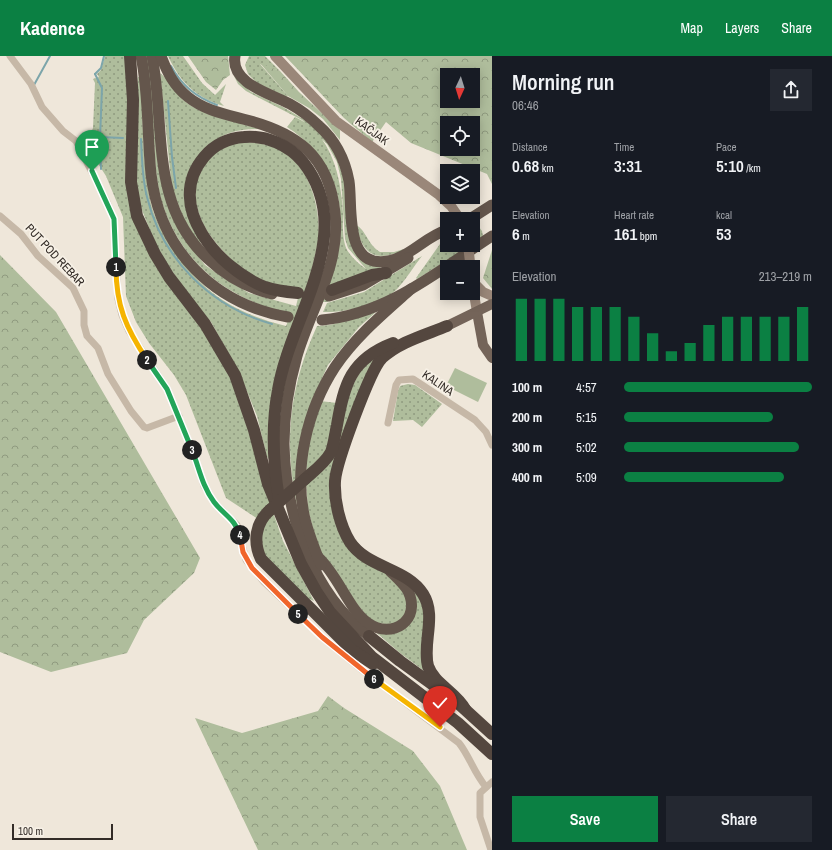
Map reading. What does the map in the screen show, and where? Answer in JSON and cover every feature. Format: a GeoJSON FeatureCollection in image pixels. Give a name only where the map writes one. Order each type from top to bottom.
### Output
{"type":"FeatureCollection","features":[{"type":"Feature","properties":{"kind":"highway"},"geometry":{"type":"LineString","coordinates":[[130,56],[133,100],[131,182],[137,216],[154,254],[169,277],[205,324],[234,375],[254,430],[268,484],[301,564],[330,612],[372,657],[385,669],[458,723],[492,754]]}},
{"type":"Feature","properties":{"kind":"highway"},"geometry":{"type":"LineString","coordinates":[[141,56],[148,101],[151,175],[158,205],[169,234],[187,260],[204,280],[220,292],[253,308],[288,317]]}},
{"type":"Feature","properties":{"kind":"highway"},"geometry":{"type":"LineString","coordinates":[[152,56],[166,185],[176,216],[184,231],[195,247],[228,276],[255,289],[280,296],[297,295]]}},
{"type":"Feature","properties":{"kind":"highway"},"geometry":{"type":"LineString","coordinates":[[161,56],[172,80],[188,98],[212,111],[262,124],[290,136],[314,156],[328,183],[335,212],[336,243],[329,272],[292,374],[284,426],[286,480],[295,518],[315,570],[346,615],[400,661],[465,709],[492,734]]}},
{"type":"Feature","properties":{"kind":"highway"},"geometry":{"type":"LineString","coordinates":[[235,56],[235,67],[250,84],[308,115],[323,129],[334,143],[344,164],[349,182],[353,237],[358,248],[365,256],[378,261],[393,260],[440,233]]}},
{"type":"Feature","properties":{"kind":"highway"},"geometry":{"type":"LineString","coordinates":[[243,56],[241,64],[243,77]]}},
{"type":"Feature","properties":{"kind":"highway"},"geometry":{"type":"LineString","coordinates":[[290,537],[280,502],[275,476],[273,446],[274,416],[284,363],[321,261],[325,231],[323,208],[308,168],[299,158],[278,143],[252,136],[230,139],[219,144],[202,158],[193,175],[190,195],[197,224],[215,252],[242,274],[264,286],[297,295]]}},
{"type":"Feature","properties":{"kind":"highway"},"geometry":{"type":"LineString","coordinates":[[480,213],[492,205]]}},
{"type":"Feature","properties":{"kind":"highway"},"geometry":{"type":"LineString","coordinates":[[331,293],[372,275],[386,273],[440,236]]}},
{"type":"Feature","properties":{"kind":"highway"},"geometry":{"type":"LineString","coordinates":[[322,320],[340,319],[367,312],[391,302],[492,236]]}},
{"type":"Feature","properties":{"kind":"highway"},"geometry":{"type":"LineString","coordinates":[[369,636],[341,600],[318,557],[304,518],[302,476],[305,441],[316,403],[335,367],[362,333],[411,289]]}},
{"type":"Feature","properties":{"kind":"highway"},"geometry":{"type":"LineString","coordinates":[[447,326],[420,337],[388,353],[373,371],[335,479],[338,508],[348,538],[360,551],[412,582],[426,598],[429,616],[427,650],[429,667],[438,681],[455,696],[465,709]]}},
{"type":"Feature","properties":{"kind":"highway"},"geometry":{"type":"LineString","coordinates":[[385,669],[357,654],[265,565],[257,549],[256,535],[260,521],[270,510],[324,463],[330,453],[344,391],[355,368],[382,348],[401,340],[420,337]]}},
{"type":"Feature","properties":{"kind":"highway"},"geometry":{"type":"LineString","coordinates":[[318,557],[332,571],[350,601],[364,620],[376,627],[393,629],[402,626],[409,618],[411,609],[410,599],[406,587],[385,567]]}},
{"type":"Feature","properties":{"kind":"main road","name":"KAČJAK"},"geometry":{"type":"LineString","coordinates":[[274,56],[336,120],[439,195],[454,212]]}},
{"type":"Feature","properties":{"kind":"main road"},"geometry":{"type":"LineString","coordinates":[[480,289],[492,296]]}},
{"type":"Feature","properties":{"kind":"main road"},"geometry":{"type":"LineString","coordinates":[[474,300],[483,345],[492,358]]}},
{"type":"Feature","properties":{"kind":"main road"},"geometry":{"type":"LineString","coordinates":[[447,326],[492,304]]}},
{"type":"Feature","properties":{"kind":"street"},"geometry":{"type":"LineString","coordinates":[[10,56],[31,84],[42,107],[63,131],[76,141],[107,202],[114,219],[118,299],[122,316],[129,331],[167,389],[179,416],[204,486],[214,502],[237,525],[246,560],[264,582],[350,660],[451,736],[467,752],[474,771],[486,787]]}},
{"type":"Feature","properties":{"kind":"street","name":"PUT POD REBAR"},"geometry":{"type":"LineString","coordinates":[[0,216],[21,234],[38,256],[73,288],[84,311],[84,325],[87,336],[98,348],[108,374],[131,411],[144,427],[147,428],[179,416]]}},
{"type":"Feature","properties":{"kind":"street","name":"KALINA"},"geometry":{"type":"LineString","coordinates":[[388,423],[396,385],[399,380],[413,379],[475,420],[486,432],[492,445]]}},
{"type":"Feature","properties":{"kind":"street"},"geometry":{"type":"LineString","coordinates":[[490,850],[480,817],[480,793],[492,782]]}},
{"type":"Feature","properties":{"kind":"green space"},"geometry":{"type":"Polygon","coordinates":[[[105,56],[128,56],[132,209],[224,361],[245,414],[271,505],[258,519],[226,498],[186,395],[174,375],[149,343],[136,322],[126,296],[123,217],[106,176],[86,145],[93,128],[95,83],[93,79],[99,77],[97,74],[101,70],[105,56]]]}},
{"type":"Feature","properties":{"kind":"green space"},"geometry":{"type":"Polygon","coordinates":[[[146,56],[148,56],[159,163],[187,242],[205,265],[249,293],[296,306],[300,290],[263,281],[243,269],[234,262],[216,243],[202,221],[198,210],[196,186],[199,175],[205,164],[219,150],[238,141],[273,147],[287,154],[298,164],[312,191],[319,222],[319,238],[269,459],[267,457],[257,416],[239,372],[211,322],[187,293],[168,265],[155,243],[140,205],[135,178],[138,77],[141,77],[144,157],[151,204],[164,234],[174,250],[196,278],[222,300],[236,308],[268,321],[286,326],[291,314],[268,308],[228,289],[210,276],[181,244],[170,224],[158,187],[146,56]]]}},
{"type":"Feature","properties":{"kind":"green space"},"geometry":{"type":"Polygon","coordinates":[[[168,56],[183,56],[202,83],[215,95],[226,84],[220,102],[224,106],[214,103],[197,94],[190,88],[178,74],[168,56]]]}},
{"type":"Feature","properties":{"kind":"green space"},"geometry":{"type":"Polygon","coordinates":[[[188,56],[228,56],[230,75],[223,80],[216,90],[206,82],[188,56]]]}},
{"type":"Feature","properties":{"kind":"green space"},"geometry":{"type":"Polygon","coordinates":[[[249,56],[265,56],[280,71],[260,64],[288,96],[286,97],[257,83],[248,74],[245,65],[249,56]]]}},
{"type":"Feature","properties":{"kind":"green space"},"geometry":{"type":"Polygon","coordinates":[[[285,56],[492,56],[492,184],[487,174],[480,171],[480,164],[462,164],[443,156],[480,156],[480,116],[440,116],[440,155],[411,143],[386,122],[372,142],[344,118],[285,56]]]}},
{"type":"Feature","properties":{"kind":"green space"},"geometry":{"type":"Polygon","coordinates":[[[260,63],[280,71],[299,92],[340,130],[340,140],[323,119],[309,108],[288,96],[260,63]]]}},
{"type":"Feature","properties":{"kind":"green space"},"geometry":{"type":"Polygon","coordinates":[[[160,73],[183,100],[194,107],[211,115],[260,129],[233,132],[224,135],[209,147],[187,177],[203,243],[198,242],[185,221],[172,189],[160,73]]]}},
{"type":"Feature","properties":{"kind":"green space"},"geometry":{"type":"Polygon","coordinates":[[[234,76],[251,92],[283,107],[313,125],[334,150],[344,179],[347,228],[376,266],[381,267],[369,274],[334,286],[328,302],[323,302],[332,277],[338,253],[340,229],[340,206],[334,184],[324,163],[309,144],[287,127],[295,117],[305,123],[302,120],[246,91],[238,84],[234,76]],[[320,138],[326,145],[337,171],[342,199],[345,246],[353,258],[366,269],[348,248],[345,239],[341,179],[337,162],[327,144],[320,138]]]}},
{"type":"Feature","properties":{"kind":"green space"},"geometry":{"type":"Polygon","coordinates":[[[356,225],[362,230],[373,246],[380,252],[394,252],[404,249],[389,255],[375,255],[366,249],[362,244],[356,225]]]}},
{"type":"Feature","properties":{"kind":"green space"},"geometry":{"type":"Polygon","coordinates":[[[480,228],[482,231],[483,236],[480,238],[480,228]]]}},
{"type":"Feature","properties":{"kind":"green space"},"geometry":{"type":"Polygon","coordinates":[[[440,244],[440,252],[460,252],[448,260],[440,260],[440,265],[417,279],[416,278],[440,244]]]}},
{"type":"Feature","properties":{"kind":"green space"},"geometry":{"type":"Polygon","coordinates":[[[492,250],[492,289],[483,278],[492,250]]]}},
{"type":"Feature","properties":{"kind":"green space"},"geometry":{"type":"Polygon","coordinates":[[[0,255],[56,312],[200,558],[194,573],[144,620],[127,653],[51,672],[0,652],[0,255]]]}},
{"type":"Feature","properties":{"kind":"green space"},"geometry":{"type":"Polygon","coordinates":[[[422,256],[392,294],[374,303],[352,309],[323,312],[327,303],[364,292],[422,256]]]}},
{"type":"Feature","properties":{"kind":"green space"},"geometry":{"type":"Polygon","coordinates":[[[376,312],[359,327],[328,365],[314,396],[298,509],[293,485],[291,462],[291,416],[300,371],[317,326],[330,325],[376,312]]]}},
{"type":"Feature","properties":{"kind":"green space"},"geometry":{"type":"Polygon","coordinates":[[[387,349],[338,459],[340,525],[405,590],[408,606],[400,625],[372,623],[320,556],[308,509],[306,483],[325,467],[346,397],[363,367],[387,349]]]}},
{"type":"Feature","properties":{"kind":"green space"},"geometry":{"type":"Polygon","coordinates":[[[455,368],[487,383],[478,402],[446,386],[455,368]]]}},
{"type":"Feature","properties":{"kind":"green space"},"geometry":{"type":"Polygon","coordinates":[[[408,384],[415,385],[442,404],[422,427],[413,420],[393,421],[400,386],[408,384]]]}},
{"type":"Feature","properties":{"kind":"green space"},"geometry":{"type":"Polygon","coordinates":[[[320,401],[337,403],[327,450],[306,475],[308,446],[320,401]]]}},
{"type":"Feature","properties":{"kind":"green space"},"geometry":{"type":"Polygon","coordinates":[[[273,512],[283,541],[314,601],[309,599],[284,579],[268,562],[263,552],[260,543],[261,533],[273,512]]]}},
{"type":"Feature","properties":{"kind":"green space"},"geometry":{"type":"Polygon","coordinates":[[[413,588],[423,605],[427,673],[400,653],[371,628],[399,630],[413,588]]]}},
{"type":"Feature","properties":{"kind":"green space"},"geometry":{"type":"Polygon","coordinates":[[[328,696],[344,708],[413,751],[440,786],[467,850],[258,850],[195,718],[242,733],[318,711],[328,696]]]}},
{"type":"Feature","properties":{"kind":"waterway"},"geometry":{"type":"LineString","coordinates":[[34,85],[50,56]]}},
{"type":"Feature","properties":{"kind":"waterway"},"geometry":{"type":"LineString","coordinates":[[95,74],[101,68],[104,56]]}},
{"type":"Feature","properties":{"kind":"waterway"},"geometry":{"type":"LineString","coordinates":[[171,66],[175,73],[190,90],[217,105]]}},
{"type":"Feature","properties":{"kind":"waterway"},"geometry":{"type":"LineString","coordinates":[[95,74],[102,88],[100,138],[101,169]]}},
{"type":"Feature","properties":{"kind":"waterway"},"geometry":{"type":"LineString","coordinates":[[168,101],[176,188]]}},
{"type":"Feature","properties":{"kind":"waterway"},"geometry":{"type":"LineString","coordinates":[[100,137],[123,138]]}},
{"type":"Feature","properties":{"kind":"waterway"},"geometry":{"type":"LineString","coordinates":[[141,139],[143,176],[147,197],[154,220],[164,241],[177,260],[192,277],[210,293],[229,306],[272,324]]}},
{"type":"Feature","properties":{"kind":"route"},"geometry":{"type":"LineString","coordinates":[[92,171],[114,219],[118,299],[122,316],[129,331],[167,389],[193,452],[204,486],[214,502],[237,525],[246,560],[264,582],[322,637],[367,674],[440,727]]}}]}
